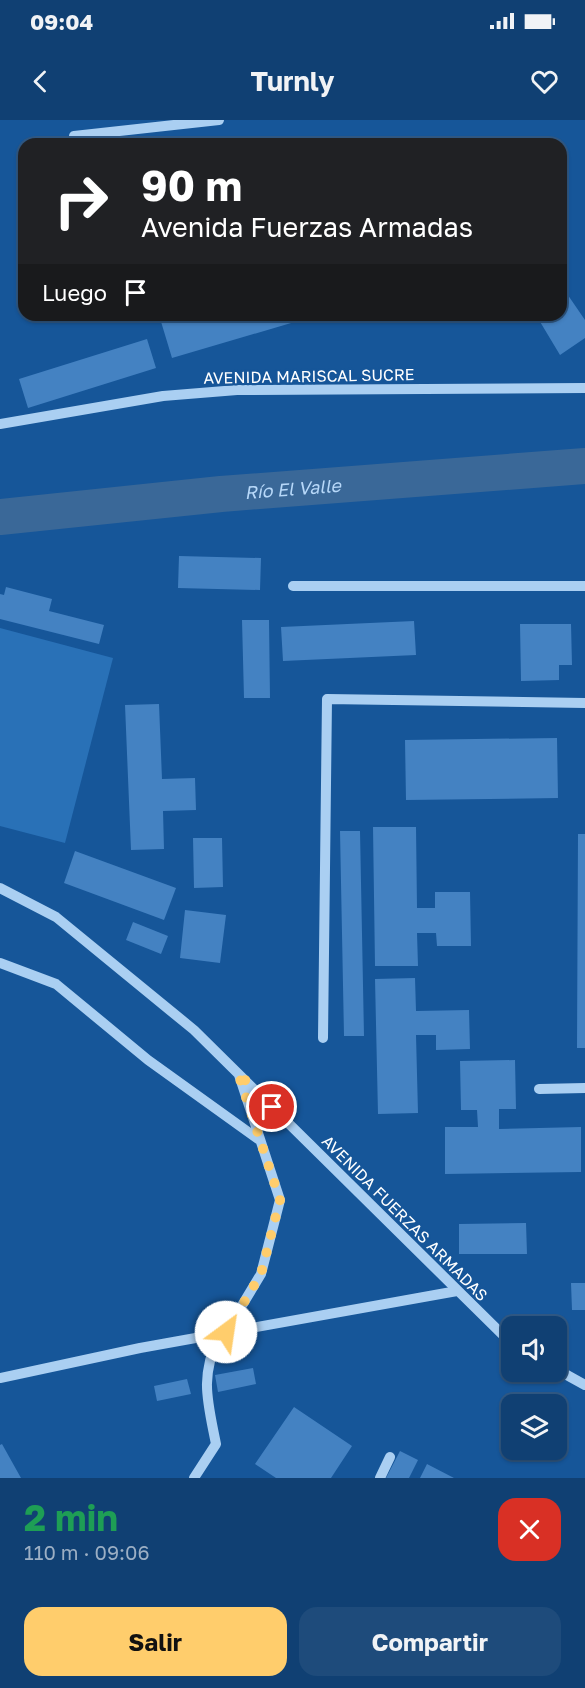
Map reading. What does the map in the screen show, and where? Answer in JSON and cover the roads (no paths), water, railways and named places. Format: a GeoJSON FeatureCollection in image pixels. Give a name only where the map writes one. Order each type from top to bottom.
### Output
{"type":"FeatureCollection","features":[{"type":"Feature","properties":{"kind":"street"},"geometry":{"type":"LineString","coordinates":[[74,136],[219,120]]}},
{"type":"Feature","properties":{"kind":"street","name":"AVENIDA MARISCAL SUCRE"},"geometry":{"type":"LineString","coordinates":[[0,424],[163,396],[237,390],[585,388]]}},
{"type":"Feature","properties":{"kind":"street"},"geometry":{"type":"LineString","coordinates":[[293,586],[585,586]]}},
{"type":"Feature","properties":{"kind":"street"},"geometry":{"type":"LineString","coordinates":[[323,1038],[327,699],[585,703]]}},
{"type":"Feature","properties":{"kind":"street","name":"AVENIDA FUERZAS ARMADAS"},"geometry":{"type":"LineString","coordinates":[[0,888],[56,917],[194,1030],[501,1333]]}},
{"type":"Feature","properties":{"kind":"street"},"geometry":{"type":"LineString","coordinates":[[0,963],[56,984],[148,1060],[258,1139]]}},
{"type":"Feature","properties":{"kind":"street"},"geometry":{"type":"LineString","coordinates":[[194,1478],[216,1444],[206,1392],[208,1361],[261,1274],[280,1200],[238,1073]]}},
{"type":"Feature","properties":{"kind":"street"},"geometry":{"type":"LineString","coordinates":[[539,1089],[585,1088]]}},
{"type":"Feature","properties":{"kind":"street"},"geometry":{"type":"LineString","coordinates":[[0,1378],[223,1333],[457,1291]]}},
{"type":"Feature","properties":{"kind":"street"},"geometry":{"type":"LineString","coordinates":[[567,1375],[585,1385]]}},
{"type":"Feature","properties":{"kind":"street"},"geometry":{"type":"LineString","coordinates":[[380,1478],[390,1457]]}},
{"type":"Feature","properties":{"kind":"waterway","name":"Río El Valle"},"geometry":{"type":"LineString","coordinates":[[0,517],[221,494],[585,466]]}}]}
